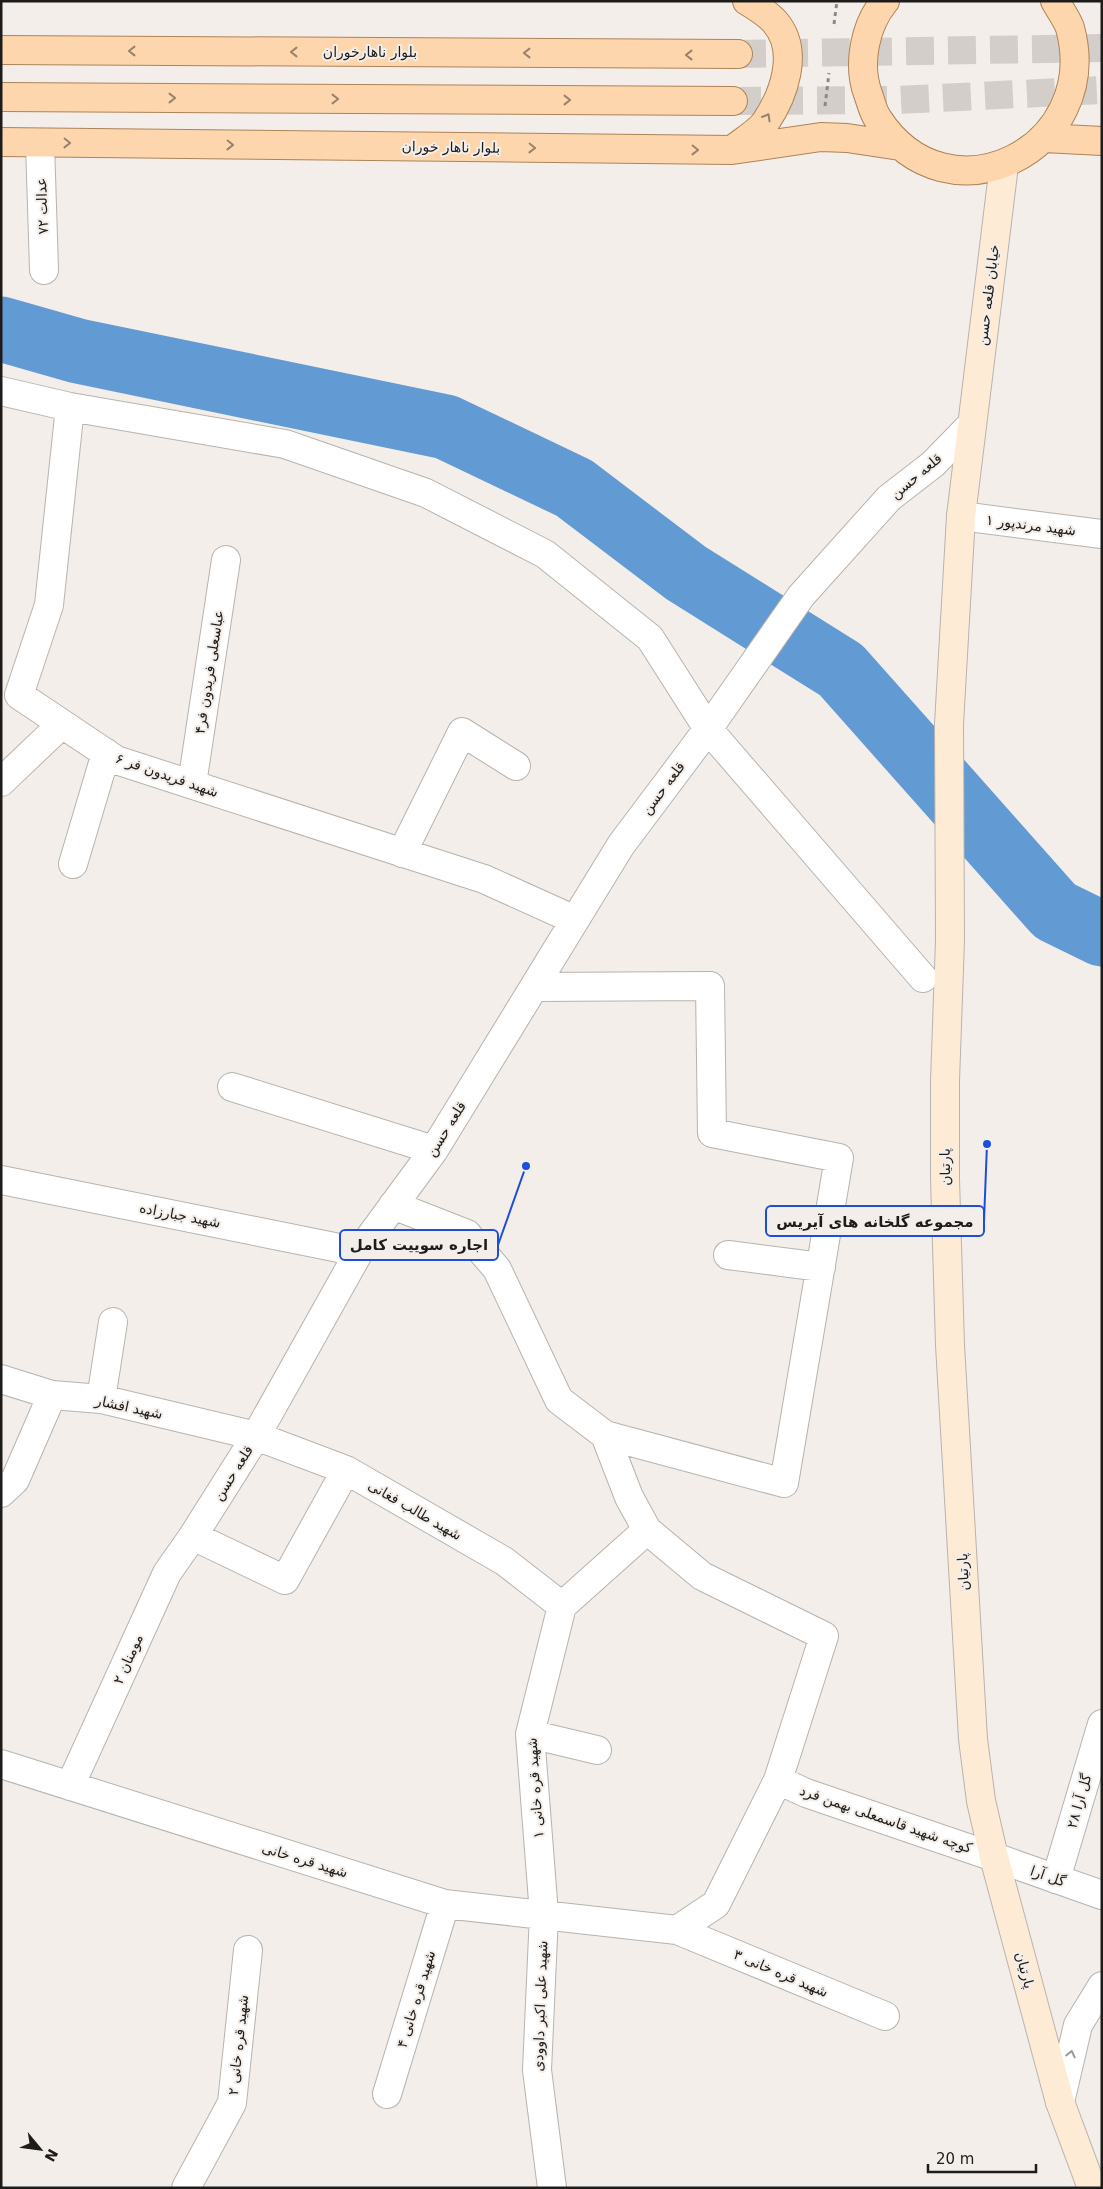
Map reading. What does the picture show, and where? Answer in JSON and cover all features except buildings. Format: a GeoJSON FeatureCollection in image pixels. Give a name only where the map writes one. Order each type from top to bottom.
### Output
{"type":"FeatureCollection","features":[{"type":"Feature","properties":{"kind":"main road"},"geometry":{"type":"LineString","coordinates":[[732,150],[764,124],[782,92],[787,72],[787,44],[776,23],[763,10],[747,1]]}},
{"type":"Feature","properties":{"kind":"main road"},"geometry":{"type":"LineString","coordinates":[[885,1],[876,12],[864,47],[864,83],[877,118],[900,146],[932,164],[968,171],[1004,165],[1034,149],[1057,124],[1072,92],[1076,60],[1069,27],[1056,1]]}},
{"type":"Feature","properties":{"kind":"main road","name":"بلوار ناهارخوران"},"geometry":{"type":"LineString","coordinates":[[1,50],[738,54]]}},
{"type":"Feature","properties":{"kind":"main road"},"geometry":{"type":"LineString","coordinates":[[1,97],[733,101]]}},
{"type":"Feature","properties":{"kind":"main road","name":"بلوار ناهار خوران"},"geometry":{"type":"LineString","coordinates":[[1,142],[732,150],[821,137],[847,138],[900,146]]}},
{"type":"Feature","properties":{"kind":"main road"},"geometry":{"type":"LineString","coordinates":[[1044,138],[1102,140]]}},
{"type":"Feature","properties":{"kind":"main road","name":"خیابان قلعه حسن"},"geometry":{"type":"LineString","coordinates":[[949,724],[961,516],[1004,165]]}},
{"type":"Feature","properties":{"kind":"main road","name":"پارتیان"},"geometry":{"type":"LineString","coordinates":[[949,724],[950,940],[945,1081],[950,1345],[973,1739],[981,1801],[994,1857],[1060,2102],[1092,2188]]}},
{"type":"Feature","properties":{"kind":"street","name":"۷۲ عدالت"},"geometry":{"type":"LineString","coordinates":[[40,142],[44,270]]}},
{"type":"Feature","properties":{"kind":"street"},"geometry":{"type":"LineString","coordinates":[[1,391],[70,408],[285,444],[426,493],[545,554],[650,638],[708,728],[924,978]]}},
{"type":"Feature","properties":{"kind":"street","name":"شهید فریدون فر ۶"},"geometry":{"type":"LineString","coordinates":[[70,408],[49,605],[19,696],[116,760],[484,879],[575,920]]}},
{"type":"Feature","properties":{"kind":"street","name":"قلعه حسن"},"geometry":{"type":"LineString","coordinates":[[193,1536],[256,1436],[359,1252],[434,1150],[621,845],[708,728],[801,596],[889,498],[933,464],[972,424]]}},
{"type":"Feature","properties":{"kind":"street","name":"شهید مرندپور ۱"},"geometry":{"type":"LineString","coordinates":[[961,516],[1102,534]]}},
{"type":"Feature","properties":{"kind":"street","name":"عباسعلی فریدون فر۴"},"geometry":{"type":"LineString","coordinates":[[192,784],[226,560]]}},
{"type":"Feature","properties":{"kind":"street"},"geometry":{"type":"LineString","coordinates":[[1,782],[62,724]]}},
{"type":"Feature","properties":{"kind":"street"},"geometry":{"type":"LineString","coordinates":[[402,853],[462,732],[516,766]]}},
{"type":"Feature","properties":{"kind":"street"},"geometry":{"type":"LineString","coordinates":[[73,864],[106,753]]}},
{"type":"Feature","properties":{"kind":"street"},"geometry":{"type":"LineString","coordinates":[[393,1205],[467,1234],[497,1269],[560,1400],[605,1436],[784,1483],[839,1158],[712,1133],[710,986],[534,986]]}},
{"type":"Feature","properties":{"kind":"street"},"geometry":{"type":"LineString","coordinates":[[232,1086],[434,1150]]}},
{"type":"Feature","properties":{"kind":"street","name":"شهید جبارزاده"},"geometry":{"type":"LineString","coordinates":[[1,1180],[359,1252]]}},
{"type":"Feature","properties":{"kind":"street"},"geometry":{"type":"LineString","coordinates":[[728,1255],[821,1267]]}},
{"type":"Feature","properties":{"kind":"street"},"geometry":{"type":"LineString","coordinates":[[102,1399],[113,1322]]}},
{"type":"Feature","properties":{"kind":"street","name":"شهید افشار"},"geometry":{"type":"LineString","coordinates":[[1,1379],[52,1395],[102,1399],[256,1436]]}},
{"type":"Feature","properties":{"kind":"street"},"geometry":{"type":"LineString","coordinates":[[1,1493],[15,1480],[52,1395]]}},
{"type":"Feature","properties":{"kind":"street","name":"شهید طالب فغانی"},"geometry":{"type":"LineString","coordinates":[[256,1436],[346,1470],[504,1561],[562,1606]]}},
{"type":"Feature","properties":{"kind":"street"},"geometry":{"type":"LineString","coordinates":[[605,1436],[629,1497],[647,1530],[702,1576],[824,1636],[778,1780],[716,1904],[677,1930]]}},
{"type":"Feature","properties":{"kind":"street"},"geometry":{"type":"LineString","coordinates":[[193,1536],[285,1580],[346,1470]]}},
{"type":"Feature","properties":{"kind":"street"},"geometry":{"type":"LineString","coordinates":[[562,1606],[647,1530]]}},
{"type":"Feature","properties":{"kind":"street","name":"۲ مومنان"},"geometry":{"type":"LineString","coordinates":[[70,1786],[167,1573],[193,1536]]}},
{"type":"Feature","properties":{"kind":"street","name":"۱ شهید قره خانی"},"geometry":{"type":"LineString","coordinates":[[544,1914],[530,1734],[562,1606]]}},
{"type":"Feature","properties":{"kind":"street","name":"۲۸ گل آرا"},"geometry":{"type":"LineString","coordinates":[[1056,1879],[1102,1724]]}},
{"type":"Feature","properties":{"kind":"street"},"geometry":{"type":"LineString","coordinates":[[530,1734],[597,1750]]}},
{"type":"Feature","properties":{"kind":"street","name":"شهید قره خانی"},"geometry":{"type":"LineString","coordinates":[[1,1764],[444,1904],[544,1914]]}},
{"type":"Feature","properties":{"kind":"street","name":"کوچه شهید قاسمعلی بهمن فرد"},"geometry":{"type":"LineString","coordinates":[[778,1780],[806,1793],[994,1857]]}},
{"type":"Feature","properties":{"kind":"street","name":"گل آرا"},"geometry":{"type":"LineString","coordinates":[[994,1857],[1102,1895]]}},
{"type":"Feature","properties":{"kind":"street","name":"۴ شهید قره خانی"},"geometry":{"type":"LineString","coordinates":[[387,2094],[444,1904]]}},
{"type":"Feature","properties":{"kind":"street","name":"شهید قره خانی ۳"},"geometry":{"type":"LineString","coordinates":[[544,1914],[677,1930],[885,2016]]}},
{"type":"Feature","properties":{"kind":"street","name":"شهید علی اکبر داوودی"},"geometry":{"type":"LineString","coordinates":[[544,1914],[537,2070],[557,2186]]}},
{"type":"Feature","properties":{"kind":"street","name":"۲ شهید قره خانی"},"geometry":{"type":"LineString","coordinates":[[186,2188],[232,2103],[248,1950]]}},
{"type":"Feature","properties":{"kind":"street"},"geometry":{"type":"LineString","coordinates":[[1060,2102],[1078,2025],[1102,1986]]}},
{"type":"Feature","properties":{"kind":"waterway"},"geometry":{"type":"LineString","coordinates":[[1,329],[78,351],[446,427],[574,488],[686,573],[841,670],[1055,911],[1102,934]]}},
{"type":"Feature","properties":{"kind":"tunnel"},"geometry":{"type":"LineString","coordinates":[[738,54],[1102,48]]}},
{"type":"Feature","properties":{"kind":"tunnel"},"geometry":{"type":"LineString","coordinates":[[733,101],[897,100],[1102,90]]}},
{"type":"Feature","properties":{"kind":"place","name":"مجموعه گلخانه های آیریس"},"geometry":{"type":"Point","coordinates":[987,1144]}},
{"type":"Feature","properties":{"kind":"place","name":"اجاره سوییت کامل"},"geometry":{"type":"Point","coordinates":[526,1166]}}]}
